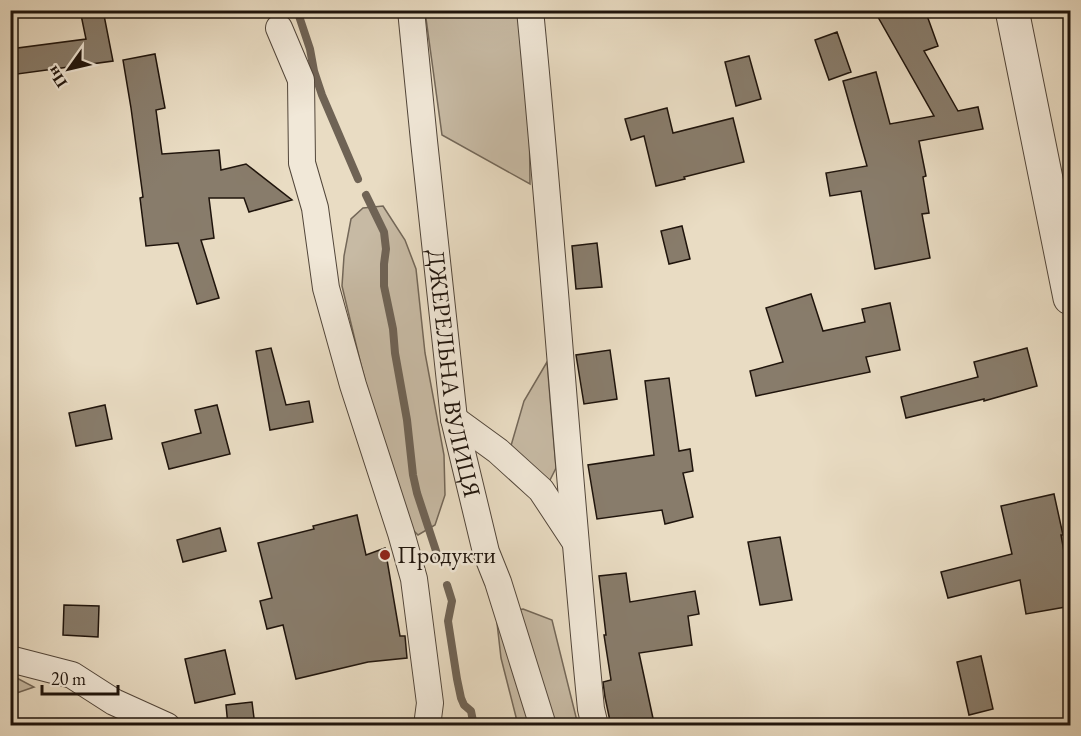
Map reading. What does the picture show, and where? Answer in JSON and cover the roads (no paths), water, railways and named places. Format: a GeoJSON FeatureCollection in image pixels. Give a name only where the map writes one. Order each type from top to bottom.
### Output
{"type":"FeatureCollection","features":[{"type":"Feature","properties":{"kind":"street","name":"ДЖЕРЕЛЬНА ВУЛИЦЯ"},"geometry":{"type":"LineString","coordinates":[[411,10],[454,419],[486,552],[498,582],[543,726]]}},
{"type":"Feature","properties":{"kind":"street"},"geometry":{"type":"LineString","coordinates":[[530,10],[574,540],[591,709],[595,726]]}},
{"type":"Feature","properties":{"kind":"street"},"geometry":{"type":"LineString","coordinates":[[1012,10],[1071,298]]}},
{"type":"Feature","properties":{"kind":"street"},"geometry":{"type":"LineString","coordinates":[[279,28],[301,80],[302,162],[315,208],[326,288],[353,385],[414,579],[430,703],[427,726]]}},
{"type":"Feature","properties":{"kind":"street"},"geometry":{"type":"LineString","coordinates":[[454,419],[498,451],[541,490],[574,540]]}},
{"type":"Feature","properties":{"kind":"street"},"geometry":{"type":"LineString","coordinates":[[10,659],[72,675],[114,702],[167,726]]}},
{"type":"Feature","properties":{"kind":"waterway"},"geometry":{"type":"LineString","coordinates":[[297,10],[322,95],[358,179]]}},
{"type":"Feature","properties":{"kind":"waterway"},"geometry":{"type":"LineString","coordinates":[[366,195],[384,232],[386,249],[384,286],[407,420],[413,475],[439,560]]}},
{"type":"Feature","properties":{"kind":"waterway"},"geometry":{"type":"LineString","coordinates":[[447,585],[452,601],[448,621],[457,679],[461,698],[464,705],[471,711],[474,726]]}},
{"type":"Feature","properties":{"kind":"place","name":"Продукти"},"geometry":{"type":"Point","coordinates":[385,555]}}]}
